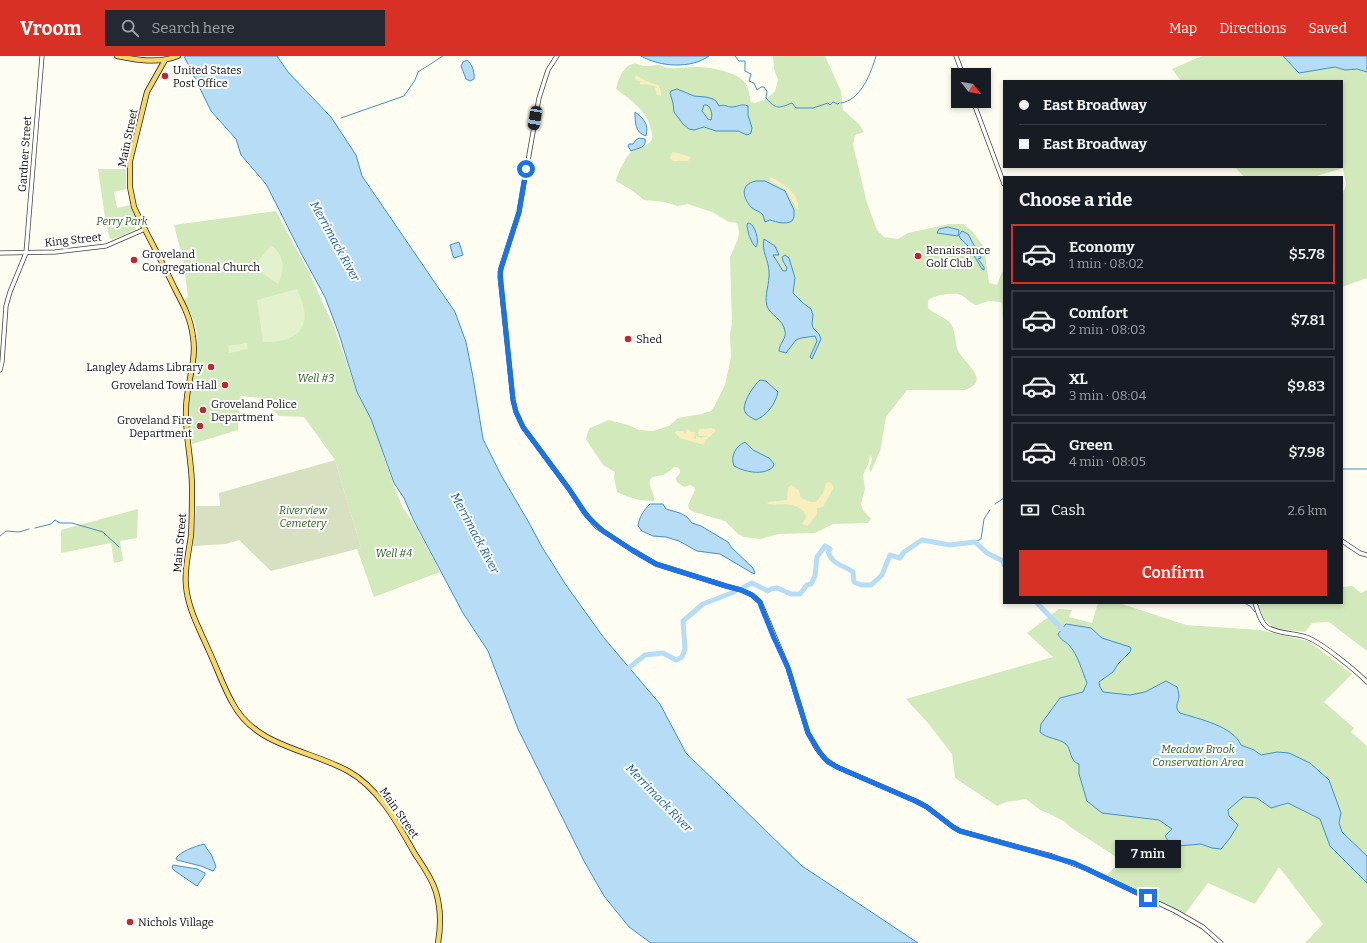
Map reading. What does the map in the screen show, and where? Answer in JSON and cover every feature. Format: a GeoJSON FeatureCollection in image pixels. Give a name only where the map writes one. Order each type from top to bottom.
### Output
{"type":"FeatureCollection","features":[{"type":"Feature","properties":{"kind":"main road"},"geometry":{"type":"LineString","coordinates":[[117,56],[154,61],[176,57]]}},
{"type":"Feature","properties":{"kind":"main road","name":"Main Street"},"geometry":{"type":"LineString","coordinates":[[164,58],[146,94],[130,161],[129,173],[131,196],[134,207],[186,311],[194,343],[186,397],[186,429],[192,471],[191,527],[186,561],[186,580],[191,609],[230,700],[242,718],[258,733],[281,745],[322,759],[349,771],[367,784],[379,799],[408,841],[435,890],[441,918],[438,943]]}},
{"type":"Feature","properties":{"kind":"street","name":"Gardner Street"},"geometry":{"type":"LineString","coordinates":[[0,370],[2,362],[6,306],[11,287],[26,253],[42,56]]}},
{"type":"Feature","properties":{"kind":"street"},"geometry":{"type":"LineString","coordinates":[[556,56],[548,70],[539,98],[520,207],[501,268],[500,277],[513,400],[516,412],[523,427],[569,489],[584,512],[592,522],[603,531],[650,561],[667,568],[741,590],[752,595],[760,602],[788,668],[808,733],[817,750],[828,762],[931,809],[960,831],[1063,860],[1103,876],[1192,921],[1208,931],[1221,943]]}},
{"type":"Feature","properties":{"kind":"street"},"geometry":{"type":"LineString","coordinates":[[956,56],[960,68]]}},
{"type":"Feature","properties":{"kind":"street"},"geometry":{"type":"LineString","coordinates":[[976,108],[1003,181]]}},
{"type":"Feature","properties":{"kind":"street","name":"King Street"},"geometry":{"type":"LineString","coordinates":[[0,253],[55,252],[106,246],[145,229]]}},
{"type":"Feature","properties":{"kind":"street"},"geometry":{"type":"LineString","coordinates":[[1343,542],[1360,553],[1367,555]]}},
{"type":"Feature","properties":{"kind":"street"},"geometry":{"type":"LineString","coordinates":[[1255,604],[1261,620],[1267,627],[1274,630],[1308,637],[1314,640],[1367,682]]}},
{"type":"Feature","properties":{"kind":"green space","name":"Renaissance Golf Club"},"geometry":{"type":"Polygon","coordinates":[[[773,56],[825,56],[841,91],[843,110],[859,124],[864,132],[855,135],[853,145],[867,203],[877,230],[884,237],[898,239],[908,233],[949,224],[963,224],[973,232],[984,247],[989,283],[997,285],[1003,272],[1003,322],[1001,302],[988,301],[977,305],[958,294],[941,295],[930,299],[928,302],[928,308],[949,321],[952,326],[957,348],[974,371],[976,381],[973,386],[965,390],[907,390],[886,417],[880,451],[871,472],[869,469],[872,459],[870,455],[869,462],[863,475],[865,489],[861,504],[863,510],[871,519],[868,523],[833,524],[815,533],[778,534],[760,539],[744,537],[738,534],[725,521],[694,512],[689,509],[688,505],[695,490],[694,487],[690,485],[684,487],[677,482],[676,478],[680,473],[680,470],[677,467],[674,467],[663,475],[653,477],[651,479],[650,485],[654,501],[635,499],[617,492],[614,477],[615,472],[603,465],[586,439],[590,428],[609,420],[628,425],[639,430],[653,431],[669,426],[678,418],[711,411],[725,385],[731,357],[730,334],[732,323],[730,257],[738,239],[739,232],[737,223],[729,222],[712,212],[688,204],[678,206],[664,202],[644,200],[633,191],[616,181],[624,161],[629,154],[648,144],[652,139],[649,123],[646,117],[638,106],[616,89],[621,75],[626,68],[634,64],[646,66],[659,65],[668,68],[698,67],[721,70],[742,79],[747,86],[751,102],[755,103],[767,99],[775,91],[778,80],[774,69],[773,56]]]}},
{"type":"Feature","properties":{"kind":"green space"},"geometry":{"type":"Polygon","coordinates":[[[1202,56],[1367,56],[1367,278],[1343,287],[1343,193],[1346,185],[1343,168],[1343,80],[1180,80],[1172,69],[1202,56]]]}},
{"type":"Feature","properties":{"kind":"green space"},"geometry":{"type":"Polygon","coordinates":[[[1236,168],[1343,168],[1316,176],[1243,176],[1236,168]]]}},
{"type":"Feature","properties":{"kind":"green space","name":"Perry Park"},"geometry":{"type":"Polygon","coordinates":[[[98,169],[126,169],[126,189],[114,192],[117,208],[130,205],[138,222],[135,229],[110,239],[106,224],[98,169]]]}},
{"type":"Feature","properties":{"kind":"green space"},"geometry":{"type":"Polygon","coordinates":[[[276,211],[310,274],[334,327],[357,393],[371,419],[393,484],[403,508],[413,522],[440,572],[374,597],[357,549],[361,548],[335,460],[304,417],[279,416],[260,398],[240,396],[238,430],[192,444],[189,401],[197,350],[197,335],[194,321],[184,300],[188,297],[183,260],[174,225],[276,211]]]}},
{"type":"Feature","properties":{"kind":"green space"},"geometry":{"type":"Polygon","coordinates":[[[271,245],[279,254],[283,268],[278,284],[254,267],[271,245]]]}},
{"type":"Feature","properties":{"kind":"green space"},"geometry":{"type":"Polygon","coordinates":[[[297,289],[302,301],[304,312],[304,321],[301,329],[295,335],[287,339],[263,342],[257,300],[297,289]]]}},
{"type":"Feature","properties":{"kind":"green space"},"geometry":{"type":"Polygon","coordinates":[[[247,343],[248,349],[229,353],[228,346],[247,343]]]}},
{"type":"Feature","properties":{"kind":"green space","name":"Riverview Cemetery"},"geometry":{"type":"Polygon","coordinates":[[[335,460],[361,548],[271,571],[239,540],[226,544],[193,546],[196,506],[220,506],[219,493],[335,460]]]}},
{"type":"Feature","properties":{"kind":"green space"},"geometry":{"type":"Polygon","coordinates":[[[138,509],[137,538],[120,541],[123,561],[114,563],[111,543],[61,553],[61,530],[138,509]]]}},
{"type":"Feature","properties":{"kind":"green space"},"geometry":{"type":"Polygon","coordinates":[[[1352,586],[1361,593],[1367,590],[1367,651],[1329,622],[1312,623],[1305,632],[1274,628],[1263,618],[1259,605],[1343,604],[1343,587],[1352,586]]]}},
{"type":"Feature","properties":{"kind":"green space","name":"Meadow Brook Conservation Area"},"geometry":{"type":"Polygon","coordinates":[[[1098,604],[1122,604],[1186,625],[1260,630],[1308,641],[1352,674],[1324,702],[1354,728],[1351,732],[1367,746],[1367,943],[1305,943],[1323,924],[1279,867],[1255,904],[1208,883],[1185,914],[1107,875],[1121,860],[1070,827],[1065,822],[1040,810],[1026,799],[1006,802],[997,806],[955,778],[952,754],[928,723],[906,699],[1053,657],[1027,633],[1059,609],[1072,610],[1069,617],[1092,623],[1098,604]]]}},
{"type":"Feature","properties":{"kind":"sand"},"geometry":{"type":"Polygon","coordinates":[[[636,75],[646,81],[658,85],[661,96],[657,95],[655,88],[657,87],[640,84],[642,81],[636,80],[636,75]]]}},
{"type":"Feature","properties":{"kind":"sand"},"geometry":{"type":"Polygon","coordinates":[[[673,152],[691,157],[688,161],[679,161],[678,158],[678,161],[673,161],[670,158],[673,152]]]}},
{"type":"Feature","properties":{"kind":"sand"},"geometry":{"type":"Polygon","coordinates":[[[771,177],[794,194],[797,199],[798,209],[786,190],[769,180],[771,177]]]}},
{"type":"Feature","properties":{"kind":"sand"},"geometry":{"type":"Polygon","coordinates":[[[688,429],[691,432],[695,432],[694,438],[696,440],[696,436],[701,438],[707,436],[699,436],[699,429],[715,429],[715,432],[706,440],[704,445],[680,438],[675,433],[676,431],[683,431],[686,434],[686,430],[688,429]]]}},
{"type":"Feature","properties":{"kind":"sand"},"geometry":{"type":"Polygon","coordinates":[[[830,482],[834,487],[823,507],[817,508],[817,514],[808,526],[802,524],[806,515],[798,507],[767,504],[769,502],[787,500],[788,488],[791,485],[798,490],[800,497],[810,502],[816,502],[823,493],[826,483],[830,482]]]}},
{"type":"Feature","properties":{"kind":"water","name":"Merrimack River"},"geometry":{"type":"Polygon","coordinates":[[[184,56],[277,56],[288,72],[331,117],[356,155],[362,176],[455,312],[466,342],[483,439],[501,475],[542,547],[566,585],[604,638],[660,704],[686,753],[802,866],[918,943],[651,943],[629,927],[604,896],[584,861],[518,729],[488,651],[463,613],[414,521],[404,498],[394,483],[371,419],[357,392],[339,334],[325,297],[266,184],[241,155],[236,139],[211,111],[184,56]]]}},
{"type":"Feature","properties":{"kind":"water"},"geometry":{"type":"Polygon","coordinates":[[[641,56],[709,56],[693,63],[675,65],[649,60],[641,56]]]}},
{"type":"Feature","properties":{"kind":"water"},"geometry":{"type":"Polygon","coordinates":[[[1283,56],[1367,56],[1367,72],[1357,69],[1345,70],[1335,67],[1299,73],[1283,56]]]}},
{"type":"Feature","properties":{"kind":"water"},"geometry":{"type":"Polygon","coordinates":[[[467,60],[473,68],[474,74],[474,79],[470,81],[466,79],[461,66],[463,62],[467,60]]]}},
{"type":"Feature","properties":{"kind":"water"},"geometry":{"type":"Polygon","coordinates":[[[677,89],[694,96],[713,99],[719,106],[748,106],[748,115],[752,128],[751,133],[747,135],[738,131],[716,131],[704,127],[694,130],[689,129],[674,112],[670,93],[671,91],[677,89]],[[704,105],[702,111],[708,119],[711,120],[712,116],[710,107],[704,105]]]}},
{"type":"Feature","properties":{"kind":"water"},"geometry":{"type":"Polygon","coordinates":[[[635,112],[645,122],[647,128],[646,136],[642,135],[638,130],[635,112]]]}},
{"type":"Feature","properties":{"kind":"water"},"geometry":{"type":"Polygon","coordinates":[[[639,138],[645,139],[645,144],[631,151],[628,146],[629,144],[633,144],[639,138]]]}},
{"type":"Feature","properties":{"kind":"water"},"geometry":{"type":"Polygon","coordinates":[[[756,181],[765,181],[785,191],[794,210],[794,217],[792,221],[784,223],[770,220],[765,222],[763,215],[752,208],[746,200],[744,192],[747,185],[756,181]]]}},
{"type":"Feature","properties":{"kind":"water"},"geometry":{"type":"Polygon","coordinates":[[[749,223],[753,227],[756,234],[756,247],[751,240],[747,224],[749,223]]]}},
{"type":"Feature","properties":{"kind":"water"},"geometry":{"type":"Polygon","coordinates":[[[948,227],[959,230],[958,236],[937,233],[939,229],[948,227]]]}},
{"type":"Feature","properties":{"kind":"water"},"geometry":{"type":"Polygon","coordinates":[[[962,231],[968,234],[981,258],[978,259],[984,267],[984,270],[969,247],[960,238],[959,235],[962,231]]]}},
{"type":"Feature","properties":{"kind":"water"},"geometry":{"type":"Polygon","coordinates":[[[764,239],[775,246],[779,255],[773,255],[783,271],[786,271],[787,268],[782,257],[785,255],[789,258],[795,278],[793,293],[811,309],[813,315],[813,328],[819,334],[821,339],[812,359],[810,357],[817,341],[815,336],[796,340],[786,353],[779,351],[785,336],[785,331],[782,323],[771,312],[766,302],[769,272],[764,251],[764,239]]]}},
{"type":"Feature","properties":{"kind":"water"},"geometry":{"type":"Polygon","coordinates":[[[459,242],[463,255],[454,258],[450,245],[459,242]]]}},
{"type":"Feature","properties":{"kind":"water"},"geometry":{"type":"Polygon","coordinates":[[[760,380],[766,381],[778,392],[770,409],[756,420],[747,415],[744,409],[746,400],[760,380]]]}},
{"type":"Feature","properties":{"kind":"water"},"geometry":{"type":"Polygon","coordinates":[[[745,442],[753,450],[769,458],[774,464],[773,467],[769,470],[754,472],[743,470],[734,466],[733,455],[739,446],[745,442]]]}},
{"type":"Feature","properties":{"kind":"water"},"geometry":{"type":"Polygon","coordinates":[[[650,504],[663,504],[666,509],[680,513],[687,517],[692,523],[701,526],[728,542],[732,548],[753,568],[755,573],[754,574],[720,554],[697,551],[679,541],[666,537],[653,536],[642,531],[638,526],[639,520],[650,504]]]}},
{"type":"Feature","properties":{"kind":"water"},"geometry":{"type":"Polygon","coordinates":[[[1066,624],[1091,628],[1102,638],[1130,647],[1130,652],[1118,664],[1113,672],[1099,682],[1103,692],[1130,695],[1145,692],[1166,681],[1177,687],[1179,697],[1177,707],[1180,713],[1223,728],[1237,738],[1241,745],[1254,750],[1261,755],[1277,752],[1289,753],[1310,763],[1329,780],[1341,813],[1339,823],[1342,832],[1367,856],[1367,883],[1330,846],[1320,819],[1288,803],[1271,808],[1257,798],[1243,797],[1228,810],[1229,816],[1238,825],[1221,849],[1212,848],[1201,844],[1178,846],[1169,842],[1165,836],[1172,829],[1159,820],[1102,813],[1087,801],[1079,774],[1079,764],[1072,758],[1068,746],[1063,742],[1046,736],[1040,732],[1041,724],[1060,698],[1083,692],[1087,683],[1075,653],[1058,634],[1066,624]]]}},
{"type":"Feature","properties":{"kind":"water"},"geometry":{"type":"Polygon","coordinates":[[[204,844],[212,856],[216,867],[213,871],[201,866],[177,860],[176,858],[185,851],[204,844]]]}},
{"type":"Feature","properties":{"kind":"water"},"geometry":{"type":"Polygon","coordinates":[[[173,865],[197,869],[205,873],[205,875],[197,886],[175,871],[172,868],[173,865]]]}},
{"type":"Feature","properties":{"kind":"waterway"},"geometry":{"type":"LineString","coordinates":[[341,118],[404,96],[415,80],[418,72],[443,56]]}},
{"type":"Feature","properties":{"kind":"waterway"},"geometry":{"type":"LineString","coordinates":[[735,56],[739,61],[745,61],[745,71],[751,74],[749,81],[754,83],[757,90],[764,87],[767,91],[766,98],[772,105],[781,107],[792,103],[796,108],[813,108],[828,103],[830,105],[833,102],[839,103]]}},
{"type":"Feature","properties":{"kind":"waterway"},"geometry":{"type":"LineString","coordinates":[[841,103],[848,101],[860,91],[868,78],[876,56]]}},
{"type":"Feature","properties":{"kind":"waterway"},"geometry":{"type":"LineString","coordinates":[[1343,469],[1367,469]]}},
{"type":"Feature","properties":{"kind":"waterway"},"geometry":{"type":"LineString","coordinates":[[995,504],[1003,499]]}},
{"type":"Feature","properties":{"kind":"waterway"},"geometry":{"type":"LineString","coordinates":[[975,542],[981,539],[984,519],[990,510]]}},
{"type":"Feature","properties":{"kind":"waterway"},"geometry":{"type":"LineString","coordinates":[[35,528],[51,524],[55,520],[60,523],[72,523],[103,532],[119,547]]}},
{"type":"Feature","properties":{"kind":"waterway"},"geometry":{"type":"LineString","coordinates":[[0,536],[6,531],[19,532],[29,529]]}},
{"type":"Feature","properties":{"kind":"waterway"},"geometry":{"type":"LineString","coordinates":[[744,587],[752,583],[768,591],[777,588],[791,594],[800,594],[807,585],[811,584],[815,576],[817,557],[825,546],[830,549],[828,551],[832,559],[853,572],[854,582],[861,585],[871,585],[882,575],[890,555],[900,558],[904,552],[922,540],[950,545],[975,542],[987,553],[1003,561]]}},
{"type":"Feature","properties":{"kind":"waterway"},"geometry":{"type":"LineString","coordinates":[[625,671],[645,655],[663,653],[676,660],[682,657],[685,649],[683,621],[703,604],[734,592]]}},
{"type":"Feature","properties":{"kind":"waterway"},"geometry":{"type":"LineString","coordinates":[[1038,604],[1066,633]]}},
{"type":"Feature","properties":{"kind":"waterway"},"geometry":{"type":"LineString","coordinates":[[1246,604],[1255,612]]}},
{"type":"Feature","properties":{"kind":"place","name":"United States Post Office"},"geometry":{"type":"Point","coordinates":[165,76]}},
{"type":"Feature","properties":{"kind":"place","name":"Renaissance Golf Club"},"geometry":{"type":"Point","coordinates":[918,256]}},
{"type":"Feature","properties":{"kind":"place","name":"Groveland Congregational Church"},"geometry":{"type":"Point","coordinates":[134,260]}},
{"type":"Feature","properties":{"kind":"place","name":"Shed"},"geometry":{"type":"Point","coordinates":[628,339]}},
{"type":"Feature","properties":{"kind":"place","name":"Langley Adams Library"},"geometry":{"type":"Point","coordinates":[211,367]}},
{"type":"Feature","properties":{"kind":"place","name":"Groveland Town Hall"},"geometry":{"type":"Point","coordinates":[225,385]}},
{"type":"Feature","properties":{"kind":"place","name":"Groveland Police Department"},"geometry":{"type":"Point","coordinates":[203,410]}},
{"type":"Feature","properties":{"kind":"place","name":"Groveland Fire Department"},"geometry":{"type":"Point","coordinates":[200,426]}},
{"type":"Feature","properties":{"kind":"place","name":"Nichols Village"},"geometry":{"type":"Point","coordinates":[130,922]}},
{"type":"Feature","properties":{"kind":"route"},"geometry":{"type":"LineString","coordinates":[[526,169],[516,225],[500,272],[513,400],[516,412],[523,427],[592,522],[597,527],[650,561],[667,568],[741,590],[752,595],[760,602],[788,668],[808,733],[817,750],[828,762],[927,807],[960,831],[1074,863],[1148,898]]}},
{"type":"Feature","properties":{"kind":"park label","name":"Well #3"},"geometry":{"type":"Point","coordinates":[316,378]}},
{"type":"Feature","properties":{"kind":"park label","name":"Well #4"},"geometry":{"type":"Point","coordinates":[394,553]}}]}
